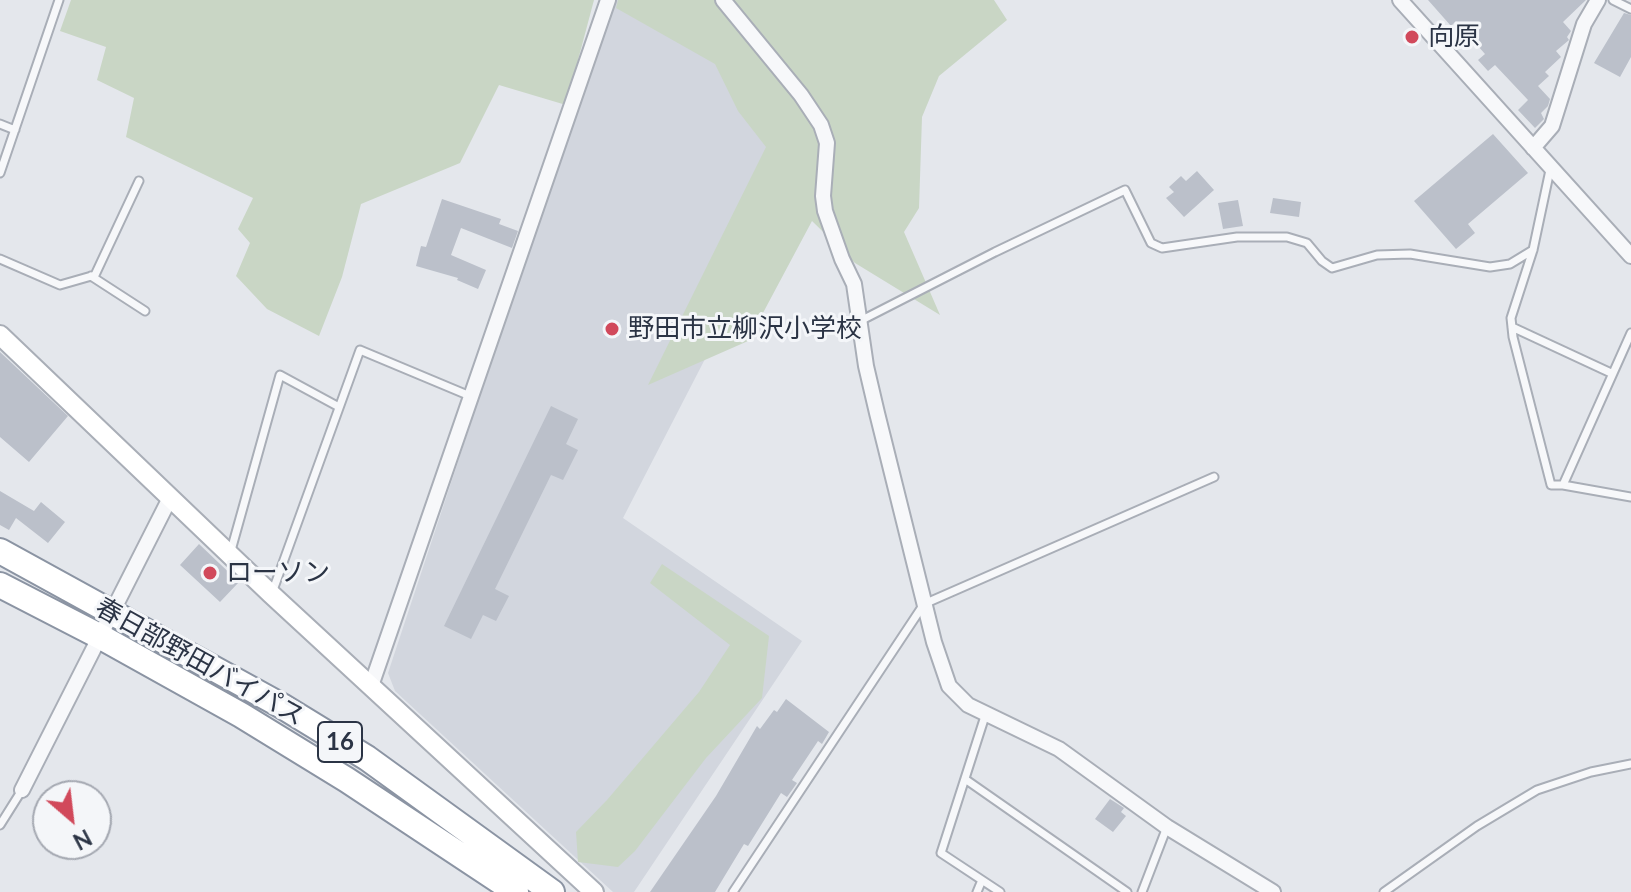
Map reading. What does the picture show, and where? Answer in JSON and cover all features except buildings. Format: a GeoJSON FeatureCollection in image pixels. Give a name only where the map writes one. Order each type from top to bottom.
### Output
{"type":"FeatureCollection","features":[{"type":"Feature","properties":{"kind":"highway","name":"春日部野田バイパス"},"geometry":{"type":"LineString","coordinates":[[0,551],[282,706],[367,758],[552,892]]}},
{"type":"Feature","properties":{"kind":"highway","name":"春日部野田バイパス"},"geometry":{"type":"LineString","coordinates":[[0,585],[241,715],[516,892]]}},
{"type":"Feature","properties":{"kind":"street"},"geometry":{"type":"LineString","coordinates":[[371,686],[608,0]]}},
{"type":"Feature","properties":{"kind":"street"},"geometry":{"type":"LineString","coordinates":[[723,0],[801,95],[821,125],[827,143],[823,196],[825,211],[854,284],[869,378],[924,604],[949,686],[968,705],[1059,749],[1167,827],[1273,892]]}},
{"type":"Feature","properties":{"kind":"street"},"geometry":{"type":"LineString","coordinates":[[1400,0],[1631,256]]}},
{"type":"Feature","properties":{"kind":"street"},"geometry":{"type":"LineString","coordinates":[[1533,148],[1552,126],[1584,24],[1598,0]]}},
{"type":"Feature","properties":{"kind":"street"},"geometry":{"type":"LineString","coordinates":[[0,335],[271,594],[594,892]]}},
{"type":"Feature","properties":{"kind":"street"},"geometry":{"type":"LineString","coordinates":[[22,790],[170,498]]}},
{"type":"Feature","properties":{"kind":"lane"},"geometry":{"type":"LineString","coordinates":[[0,173],[59,0]]}},
{"type":"Feature","properties":{"kind":"lane"},"geometry":{"type":"LineString","coordinates":[[1613,0],[1631,9]]}},
{"type":"Feature","properties":{"kind":"lane"},"geometry":{"type":"LineString","coordinates":[[0,124],[15,130]]}},
{"type":"Feature","properties":{"kind":"lane"},"geometry":{"type":"LineString","coordinates":[[1551,168],[1533,250],[1511,318],[1512,327],[1551,485],[1631,497]]}},
{"type":"Feature","properties":{"kind":"lane"},"geometry":{"type":"LineString","coordinates":[[0,259],[60,285],[95,275],[139,181]]}},
{"type":"Feature","properties":{"kind":"lane"},"geometry":{"type":"LineString","coordinates":[[860,321],[1125,190],[1151,243],[1162,248],[1237,237],[1287,237],[1307,243],[1332,268],[1377,255],[1410,254],[1490,267],[1510,264],[1533,250]]}},
{"type":"Feature","properties":{"kind":"lane"},"geometry":{"type":"LineString","coordinates":[[91,276],[145,311]]}},
{"type":"Feature","properties":{"kind":"lane"},"geometry":{"type":"LineString","coordinates":[[1512,327],[1611,373]]}},
{"type":"Feature","properties":{"kind":"lane"},"geometry":{"type":"LineString","coordinates":[[1563,485],[1631,333]]}},
{"type":"Feature","properties":{"kind":"lane"},"geometry":{"type":"LineString","coordinates":[[271,594],[360,350],[470,396]]}},
{"type":"Feature","properties":{"kind":"lane"},"geometry":{"type":"LineString","coordinates":[[230,555],[280,375],[339,407]]}},
{"type":"Feature","properties":{"kind":"lane"},"geometry":{"type":"LineString","coordinates":[[733,892],[924,604],[1214,477]]}},
{"type":"Feature","properties":{"kind":"lane"},"geometry":{"type":"LineString","coordinates":[[986,713],[941,853],[1000,892]]}},
{"type":"Feature","properties":{"kind":"lane"},"geometry":{"type":"LineString","coordinates":[[1384,892],[1477,826],[1537,790],[1591,772],[1631,764]]}},
{"type":"Feature","properties":{"kind":"lane"},"geometry":{"type":"LineString","coordinates":[[965,779],[1127,892]]}},
{"type":"Feature","properties":{"kind":"lane"},"geometry":{"type":"LineString","coordinates":[[0,825],[22,790]]}},
{"type":"Feature","properties":{"kind":"lane"},"geometry":{"type":"LineString","coordinates":[[1142,892],[1167,827]]}},
{"type":"Feature","properties":{"kind":"lane"},"geometry":{"type":"LineString","coordinates":[[977,892],[982,880]]}},
{"type":"Feature","properties":{"kind":"shaded area","name":"野田市立柳沢小学校"},"geometry":{"type":"Polygon","coordinates":[[[611,0],[725,0],[818,140],[623,518],[802,641],[634,892],[613,892],[395,691],[388,673],[611,0]]]}},
{"type":"Feature","properties":{"kind":"green space"},"geometry":{"type":"Polygon","coordinates":[[[71,0],[594,0],[566,105],[499,85],[460,163],[361,204],[342,277],[319,336],[267,309],[236,276],[250,243],[238,229],[253,198],[126,137],[134,98],[97,80],[106,47],[60,31],[71,0]]]}},
{"type":"Feature","properties":{"kind":"green space"},"geometry":{"type":"Polygon","coordinates":[[[618,0],[994,0],[1007,20],[939,76],[922,117],[919,208],[904,232],[940,315],[855,263],[812,221],[748,341],[648,385],[766,147],[738,111],[715,64],[616,8],[618,0]]]}},
{"type":"Feature","properties":{"kind":"green space"},"geometry":{"type":"Polygon","coordinates":[[[662,564],[769,636],[762,698],[706,758],[635,851],[618,867],[578,862],[576,832],[699,692],[730,645],[650,583],[662,564]]]}},
{"type":"Feature","properties":{"kind":"place","name":"向原"},"geometry":{"type":"Point","coordinates":[1412,37]}},
{"type":"Feature","properties":{"kind":"place","name":"野田市立柳沢小学校"},"geometry":{"type":"Point","coordinates":[612,329]}},
{"type":"Feature","properties":{"kind":"place","name":"ローソン"},"geometry":{"type":"Point","coordinates":[210,573]}}]}
